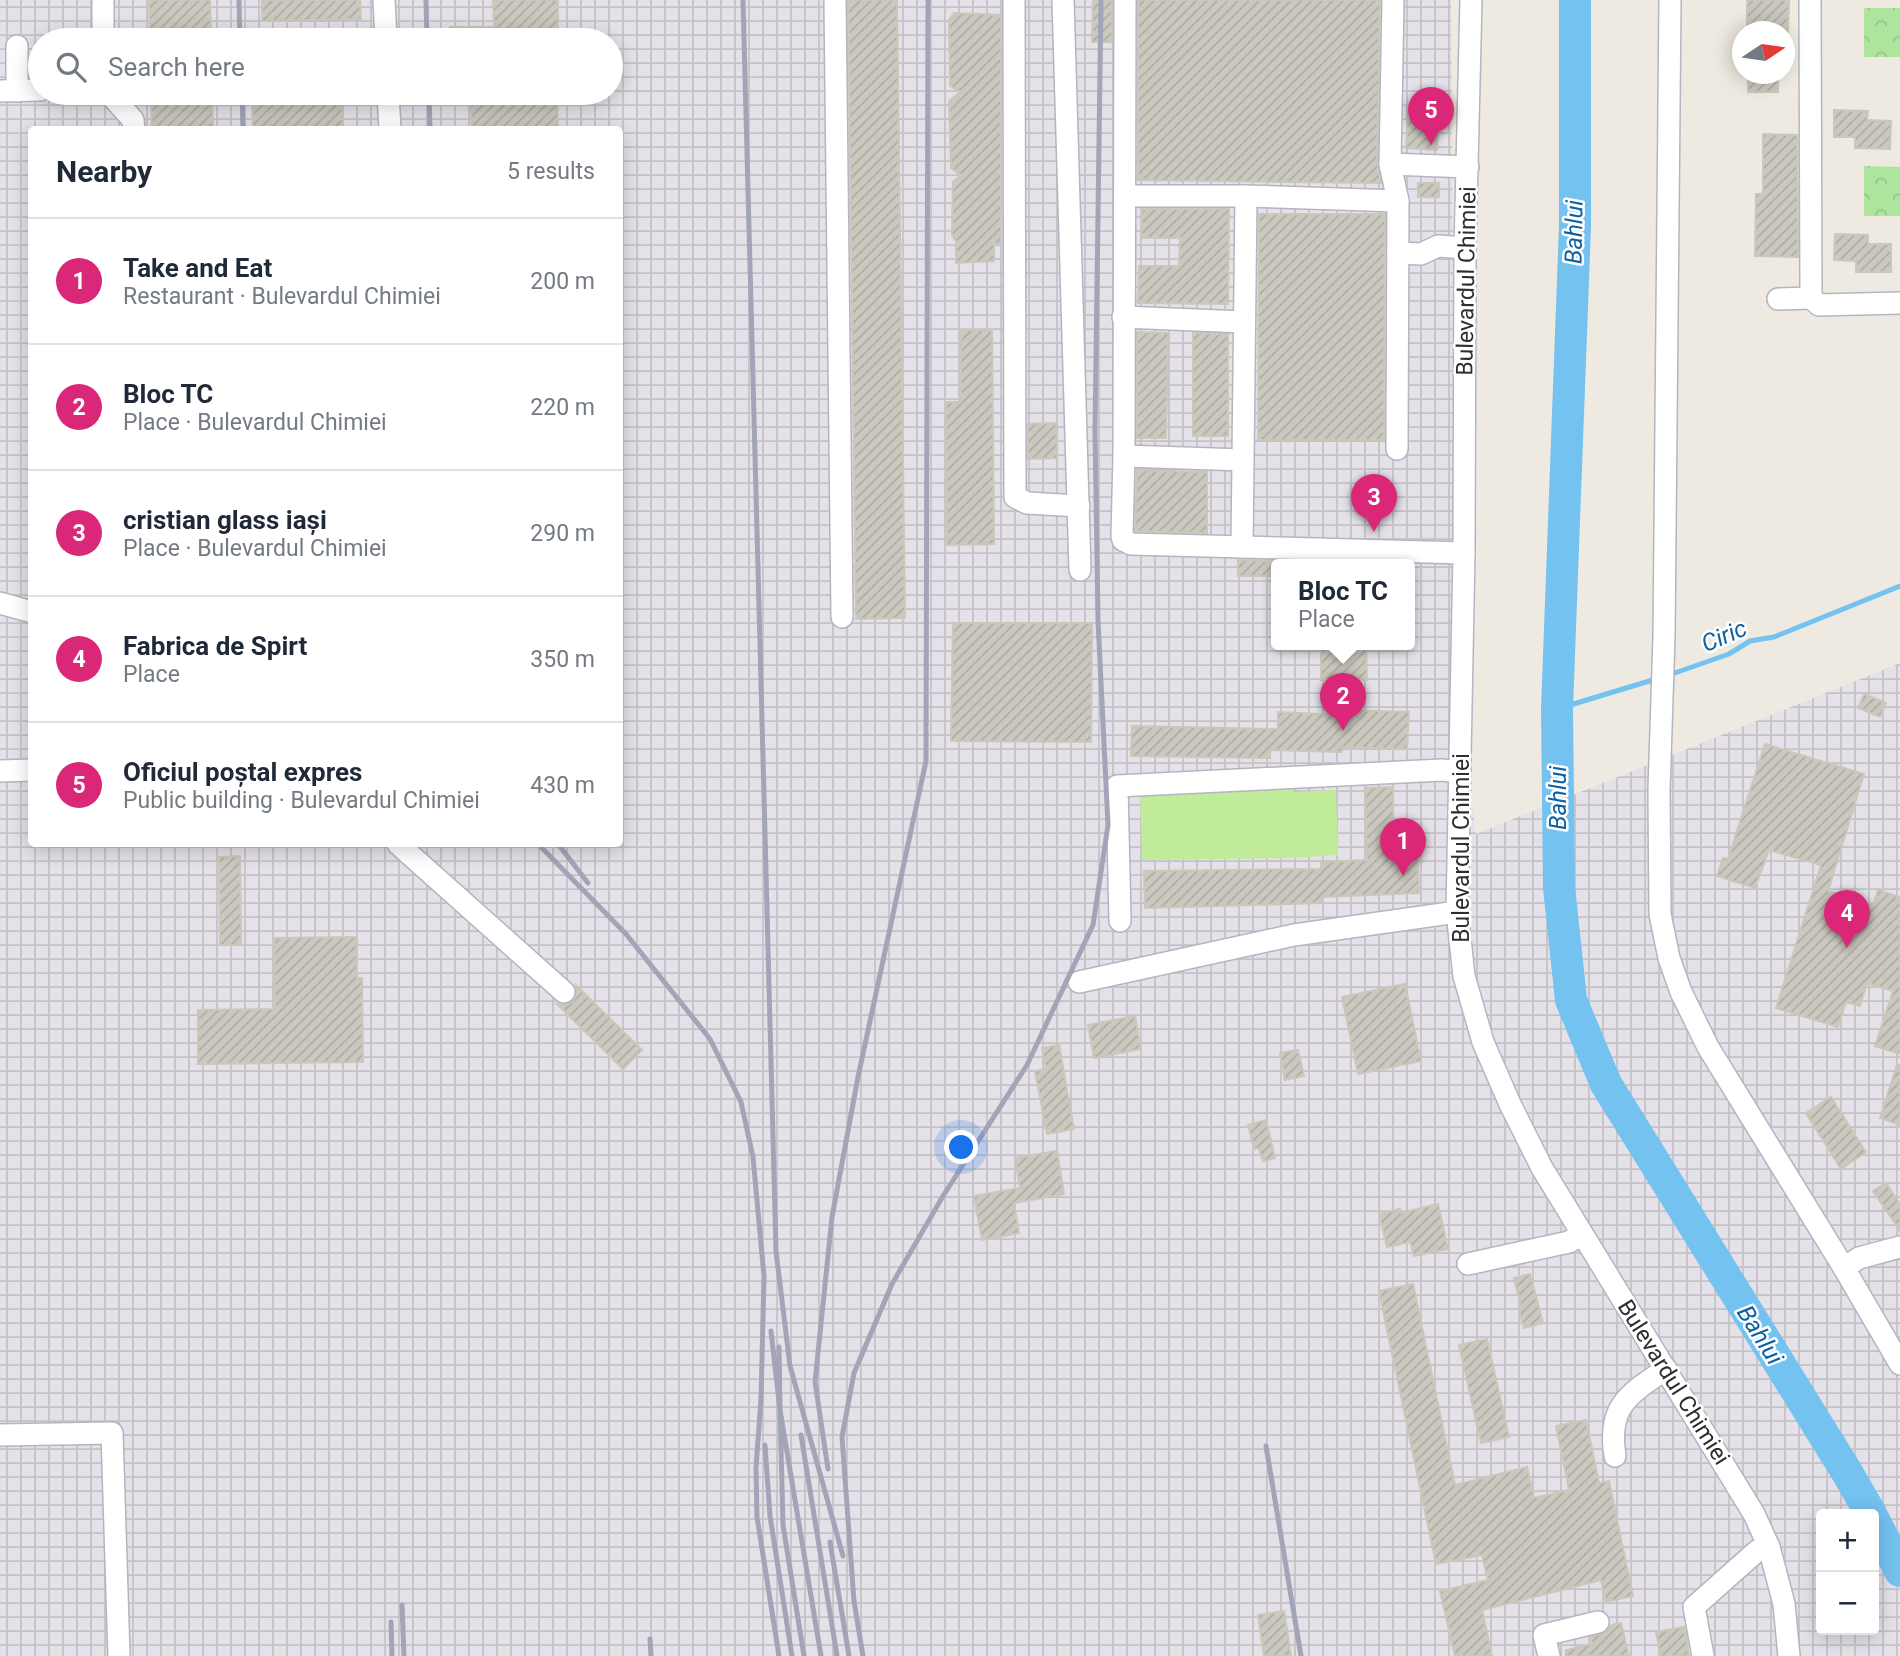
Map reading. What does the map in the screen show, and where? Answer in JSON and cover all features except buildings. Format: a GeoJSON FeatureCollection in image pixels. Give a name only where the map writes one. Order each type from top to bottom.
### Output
{"type":"FeatureCollection","features":[{"type":"Feature","properties":{"kind":"street"},"geometry":{"type":"LineString","coordinates":[[103,0],[103,28]]}},
{"type":"Feature","properties":{"kind":"street"},"geometry":{"type":"LineString","coordinates":[[384,0],[385,28]]}},
{"type":"Feature","properties":{"kind":"street"},"geometry":{"type":"LineString","coordinates":[[835,0],[842,617]]}},
{"type":"Feature","properties":{"kind":"street"},"geometry":{"type":"LineString","coordinates":[[1014,0],[1015,497],[1027,503],[1079,506]]}},
{"type":"Feature","properties":{"kind":"street"},"geometry":{"type":"LineString","coordinates":[[1063,0],[1080,570]]}},
{"type":"Feature","properties":{"kind":"street"},"geometry":{"type":"LineString","coordinates":[[1125,0],[1122,536],[1131,544],[1464,553]]}},
{"type":"Feature","properties":{"kind":"street"},"geometry":{"type":"LineString","coordinates":[[1393,0],[1390,164],[1398,201],[1396,449]]}},
{"type":"Feature","properties":{"kind":"street","name":"Bulevardul Chimiei"},"geometry":{"type":"LineString","coordinates":[[1471,0],[1465,248],[1464,553],[1457,912],[1464,976],[1483,1042],[1542,1168],[1754,1514],[1769,1547],[1784,1604],[1789,1656]]}},
{"type":"Feature","properties":{"kind":"street"},"geometry":{"type":"LineString","coordinates":[[1671,0],[1664,637],[1659,790],[1660,914],[1668,958],[1708,1047],[1900,1364]]}},
{"type":"Feature","properties":{"kind":"street"},"geometry":{"type":"LineString","coordinates":[[1810,0],[1811,298]]}},
{"type":"Feature","properties":{"kind":"street"},"geometry":{"type":"LineString","coordinates":[[17,47],[9,91],[28,90]]}},
{"type":"Feature","properties":{"kind":"street"},"geometry":{"type":"LineString","coordinates":[[120,105],[133,120],[134,126]]}},
{"type":"Feature","properties":{"kind":"street"},"geometry":{"type":"LineString","coordinates":[[389,105],[390,126]]}},
{"type":"Feature","properties":{"kind":"street"},"geometry":{"type":"LineString","coordinates":[[1390,164],[1468,167]]}},
{"type":"Feature","properties":{"kind":"street"},"geometry":{"type":"LineString","coordinates":[[1125,196],[1246,196],[1398,201]]}},
{"type":"Feature","properties":{"kind":"street"},"geometry":{"type":"LineString","coordinates":[[1242,547],[1246,196]]}},
{"type":"Feature","properties":{"kind":"street"},"geometry":{"type":"LineString","coordinates":[[1398,253],[1421,254],[1438,247],[1465,248]]}},
{"type":"Feature","properties":{"kind":"street"},"geometry":{"type":"LineString","coordinates":[[1778,299],[1811,298],[1819,305],[1900,303]]}},
{"type":"Feature","properties":{"kind":"street"},"geometry":{"type":"LineString","coordinates":[[1123,317],[1244,322]]}},
{"type":"Feature","properties":{"kind":"street"},"geometry":{"type":"LineString","coordinates":[[1124,456],[1243,460]]}},
{"type":"Feature","properties":{"kind":"street"},"geometry":{"type":"LineString","coordinates":[[0,603],[28,611]]}},
{"type":"Feature","properties":{"kind":"street"},"geometry":{"type":"LineString","coordinates":[[0,771],[28,770]]}},
{"type":"Feature","properties":{"kind":"street"},"geometry":{"type":"LineString","coordinates":[[1120,921],[1117,786],[1460,772]]}},
{"type":"Feature","properties":{"kind":"street"},"geometry":{"type":"LineString","coordinates":[[401,847],[564,992]]}},
{"type":"Feature","properties":{"kind":"street"},"geometry":{"type":"LineString","coordinates":[[1079,982],[1294,935],[1457,912]]}},
{"type":"Feature","properties":{"kind":"street"},"geometry":{"type":"LineString","coordinates":[[1468,1264],[1569,1242],[1582,1234]]}},
{"type":"Feature","properties":{"kind":"street"},"geometry":{"type":"LineString","coordinates":[[1844,1268],[1859,1258],[1900,1247]]}},
{"type":"Feature","properties":{"kind":"street"},"geometry":{"type":"LineString","coordinates":[[1615,1456],[1613,1442],[1619,1407],[1635,1390],[1666,1369]]}},
{"type":"Feature","properties":{"kind":"street"},"geometry":{"type":"LineString","coordinates":[[0,1435],[112,1433],[119,1656]]}},
{"type":"Feature","properties":{"kind":"street"},"geometry":{"type":"LineString","coordinates":[[1703,1656],[1694,1607],[1757,1552],[1769,1547]]}},
{"type":"Feature","properties":{"kind":"street"},"geometry":{"type":"LineString","coordinates":[[1549,1656],[1544,1635],[1598,1622]]}},
{"type":"Feature","properties":{"kind":"shaded area"},"geometry":{"type":"Polygon","coordinates":[[[0,0],[1451,0],[1456,688],[1476,834],[1900,663],[1900,1656],[0,1656],[0,0]]]}},
{"type":"Feature","properties":{"kind":"green space"},"geometry":{"type":"Polygon","coordinates":[[[1864,8],[1900,8],[1900,57],[1864,57],[1864,8]]]}},
{"type":"Feature","properties":{"kind":"green space"},"geometry":{"type":"Polygon","coordinates":[[[1864,166],[1900,167],[1900,216],[1864,216],[1864,166]]]}},
{"type":"Feature","properties":{"kind":"green space"},"geometry":{"type":"Polygon","coordinates":[[[1292,788],[1293,792],[1336,790],[1338,855],[1142,860],[1140,790],[1292,788]]]}},
{"type":"Feature","properties":{"kind":"waterway","name":"Bahlui"},"geometry":{"type":"LineString","coordinates":[[1575,0],[1575,226],[1557,709],[1559,887],[1571,1000],[1606,1084],[1868,1509]]}},
{"type":"Feature","properties":{"kind":"waterway","name":"Ciric"},"geometry":{"type":"LineString","coordinates":[[1669,675],[1729,654],[1750,641],[1774,637],[1900,586]]}},
{"type":"Feature","properties":{"kind":"waterway","name":"Ciric"},"geometry":{"type":"LineString","coordinates":[[1557,709],[1656,679]]}},
{"type":"Feature","properties":{"kind":"waterway","name":"Bahlui"},"geometry":{"type":"LineString","coordinates":[[1879,1530],[1900,1571]]}},
{"type":"Feature","properties":{"kind":"railway"},"geometry":{"type":"LineString","coordinates":[[239,0],[240,28]]}},
{"type":"Feature","properties":{"kind":"railway"},"geometry":{"type":"LineString","coordinates":[[426,0],[427,28]]}},
{"type":"Feature","properties":{"kind":"railway"},"geometry":{"type":"LineString","coordinates":[[743,0],[776,1251],[790,1366],[843,1556]]}},
{"type":"Feature","properties":{"kind":"railway"},"geometry":{"type":"LineString","coordinates":[[828,1469],[815,1382],[832,1217],[858,1077],[926,761],[928,0]]}},
{"type":"Feature","properties":{"kind":"railway"},"geometry":{"type":"LineString","coordinates":[[863,1656],[854,1601],[842,1437],[854,1373],[892,1284],[943,1196],[1027,1065],[1093,925],[1108,825],[1098,621],[1095,430],[1101,0]]}},
{"type":"Feature","properties":{"kind":"railway"},"geometry":{"type":"LineString","coordinates":[[242,105],[243,126]]}},
{"type":"Feature","properties":{"kind":"railway"},"geometry":{"type":"LineString","coordinates":[[429,105],[430,126]]}},
{"type":"Feature","properties":{"kind":"railway"},"geometry":{"type":"LineString","coordinates":[[541,847],[626,934],[710,1039],[741,1102],[753,1157],[764,1276],[761,1399],[756,1468],[757,1517],[779,1656]]}},
{"type":"Feature","properties":{"kind":"railway"},"geometry":{"type":"LineString","coordinates":[[560,847],[588,883]]}},
{"type":"Feature","properties":{"kind":"railway"},"geometry":{"type":"LineString","coordinates":[[771,1331],[780,1410],[779,1347]]}},
{"type":"Feature","properties":{"kind":"railway"},"geometry":{"type":"LineString","coordinates":[[804,1656],[783,1525],[780,1410],[821,1656]]}},
{"type":"Feature","properties":{"kind":"railway"},"geometry":{"type":"LineString","coordinates":[[801,1435],[837,1656]]}},
{"type":"Feature","properties":{"kind":"railway"},"geometry":{"type":"LineString","coordinates":[[765,1445],[770,1516],[792,1656]]}},
{"type":"Feature","properties":{"kind":"railway"},"geometry":{"type":"LineString","coordinates":[[1266,1446],[1301,1656]]}},
{"type":"Feature","properties":{"kind":"railway"},"geometry":{"type":"LineString","coordinates":[[830,1542],[849,1656]]}},
{"type":"Feature","properties":{"kind":"railway"},"geometry":{"type":"LineString","coordinates":[[402,1605],[404,1656]]}},
{"type":"Feature","properties":{"kind":"railway"},"geometry":{"type":"LineString","coordinates":[[391,1622],[392,1656]]}},
{"type":"Feature","properties":{"kind":"railway"},"geometry":{"type":"LineString","coordinates":[[650,1639],[651,1656]]}},
{"type":"Feature","properties":{"kind":"place","name":"Oficiul poștal expres"},"geometry":{"type":"Point","coordinates":[1431,145]}},
{"type":"Feature","properties":{"kind":"place","name":"cristian glass iași"},"geometry":{"type":"Point","coordinates":[1374,532]}},
{"type":"Feature","properties":{"kind":"place","name":"Bloc TC"},"geometry":{"type":"Point","coordinates":[1343,731]}},
{"type":"Feature","properties":{"kind":"place","name":"Take and Eat"},"geometry":{"type":"Point","coordinates":[1403,876]}},
{"type":"Feature","properties":{"kind":"place","name":"Fabrica de Spirt"},"geometry":{"type":"Point","coordinates":[1847,948]}}]}
